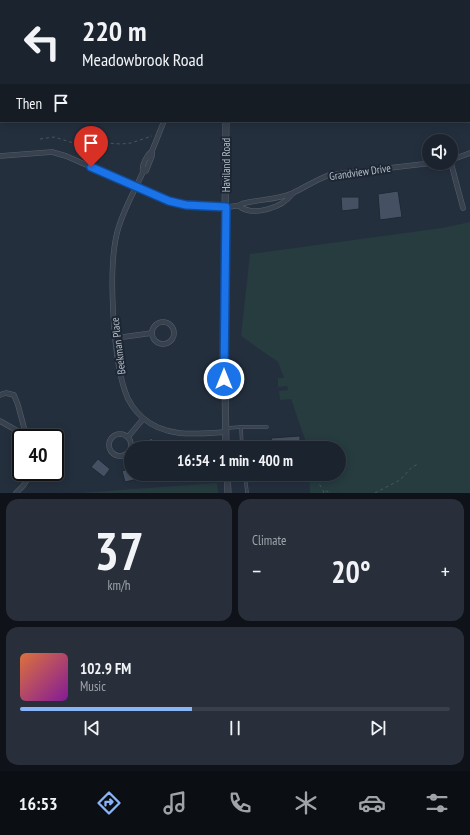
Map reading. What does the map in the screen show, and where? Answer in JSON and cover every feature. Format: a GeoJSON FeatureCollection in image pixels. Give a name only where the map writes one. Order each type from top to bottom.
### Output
{"type":"FeatureCollection","features":[{"type":"Feature","properties":{"kind":"street","name":"Beekman Place"},"geometry":{"type":"LineString","coordinates":[[164,122],[152,151],[148,154],[142,168],[143,172],[117,234],[112,269],[116,338],[121,376],[125,392],[130,402],[143,418],[160,428],[175,433],[225,430]]}},
{"type":"Feature","properties":{"kind":"street","name":"Haviland Road"},"geometry":{"type":"LineString","coordinates":[[226,122],[224,379],[226,441]]}},
{"type":"Feature","properties":{"kind":"street"},"geometry":{"type":"LineString","coordinates":[[0,156],[52,152],[66,156],[154,196],[174,202],[186,205],[226,207],[239,206]]}},
{"type":"Feature","properties":{"kind":"street"},"geometry":{"type":"LineString","coordinates":[[458,157],[470,153]]}},
{"type":"Feature","properties":{"kind":"street","name":"Grandview Drive"},"geometry":{"type":"LineString","coordinates":[[292,193],[287,201],[267,210],[244,210],[239,206],[243,203],[258,202],[292,193],[315,180],[329,175],[422,164]]}},
{"type":"Feature","properties":{"kind":"street"},"geometry":{"type":"LineString","coordinates":[[453,170],[463,208]]}},
{"type":"Feature","properties":{"kind":"street"},"geometry":{"type":"LineString","coordinates":[[162,321],[170,324],[174,332],[171,340],[164,344],[155,341],[152,333],[154,325],[162,321]]}},
{"type":"Feature","properties":{"kind":"street"},"geometry":{"type":"LineString","coordinates":[[116,338],[152,333]]}},
{"type":"Feature","properties":{"kind":"street"},"geometry":{"type":"LineString","coordinates":[[0,395],[6,392],[14,395],[26,429]]}},
{"type":"Feature","properties":{"kind":"street"},"geometry":{"type":"LineString","coordinates":[[128,437],[143,418]]}},
{"type":"Feature","properties":{"kind":"street"},"geometry":{"type":"LineString","coordinates":[[0,421],[15,429]]}},
{"type":"Feature","properties":{"kind":"street"},"geometry":{"type":"LineString","coordinates":[[120,434],[128,437],[131,445],[128,453],[120,456],[112,453],[109,445],[112,437],[120,434]]}},
{"type":"Feature","properties":{"kind":"street"},"geometry":{"type":"LineString","coordinates":[[16,493],[26,481]]}},
{"type":"Feature","properties":{"kind":"street"},"geometry":{"type":"LineString","coordinates":[[227,481],[228,493]]}},
{"type":"Feature","properties":{"kind":"lane"},"geometry":{"type":"LineString","coordinates":[[224,379],[236,379]]}},
{"type":"Feature","properties":{"kind":"lane"},"geometry":{"type":"LineString","coordinates":[[225,430],[241,427],[267,426]]}},
{"type":"Feature","properties":{"kind":"lane"},"geometry":{"type":"LineString","coordinates":[[241,427],[242,441]]}},
{"type":"Feature","properties":{"kind":"lane"},"geometry":{"type":"LineString","coordinates":[[246,481],[247,493]]}},
{"type":"Feature","properties":{"kind":"path"},"geometry":{"type":"LineString","coordinates":[[40,139],[54,138],[77,144],[94,142],[121,144],[131,143],[153,136]]}},
{"type":"Feature","properties":{"kind":"path"},"geometry":{"type":"LineString","coordinates":[[375,493],[400,480],[412,467],[418,464]]}},
{"type":"Feature","properties":{"kind":"path"},"geometry":{"type":"LineString","coordinates":[[318,481],[321,487]]}},
{"type":"Feature","properties":{"kind":"path"},"geometry":{"type":"LineString","coordinates":[[324,493],[323,490],[331,493]]}},
{"type":"Feature","properties":{"kind":"green space"},"geometry":{"type":"Polygon","coordinates":[[[470,222],[470,493],[310,493],[309,481],[346,481],[346,441],[306,441],[291,399],[280,400],[279,391],[288,390],[287,386],[278,387],[278,378],[284,378],[278,362],[241,336],[250,254],[442,228],[470,222]]]}},
{"type":"Feature","properties":{"kind":"green space"},"geometry":{"type":"Polygon","coordinates":[[[217,483],[218,493],[80,493],[217,483]]]}},
{"type":"Feature","properties":{"kind":"building"},"geometry":{"type":"Polygon","coordinates":[[[398,191],[402,217],[380,220],[378,194],[398,191]]]}},
{"type":"Feature","properties":{"kind":"building"},"geometry":{"type":"Polygon","coordinates":[[[341,197],[359,197],[359,209],[342,211],[341,197]]]}},
{"type":"Feature","properties":{"kind":"building"},"geometry":{"type":"Polygon","coordinates":[[[300,436],[300,441],[272,441],[271,438],[300,436]]]}},
{"type":"Feature","properties":{"kind":"building"},"geometry":{"type":"Polygon","coordinates":[[[150,438],[157,441],[148,441],[150,438]]]}},
{"type":"Feature","properties":{"kind":"building"},"geometry":{"type":"Polygon","coordinates":[[[98,459],[110,469],[104,477],[91,467],[98,459]]]}},
{"type":"Feature","properties":{"kind":"route"},"geometry":{"type":"LineString","coordinates":[[91,167],[154,196],[169,201],[186,205],[226,207],[224,379]]}}]}
